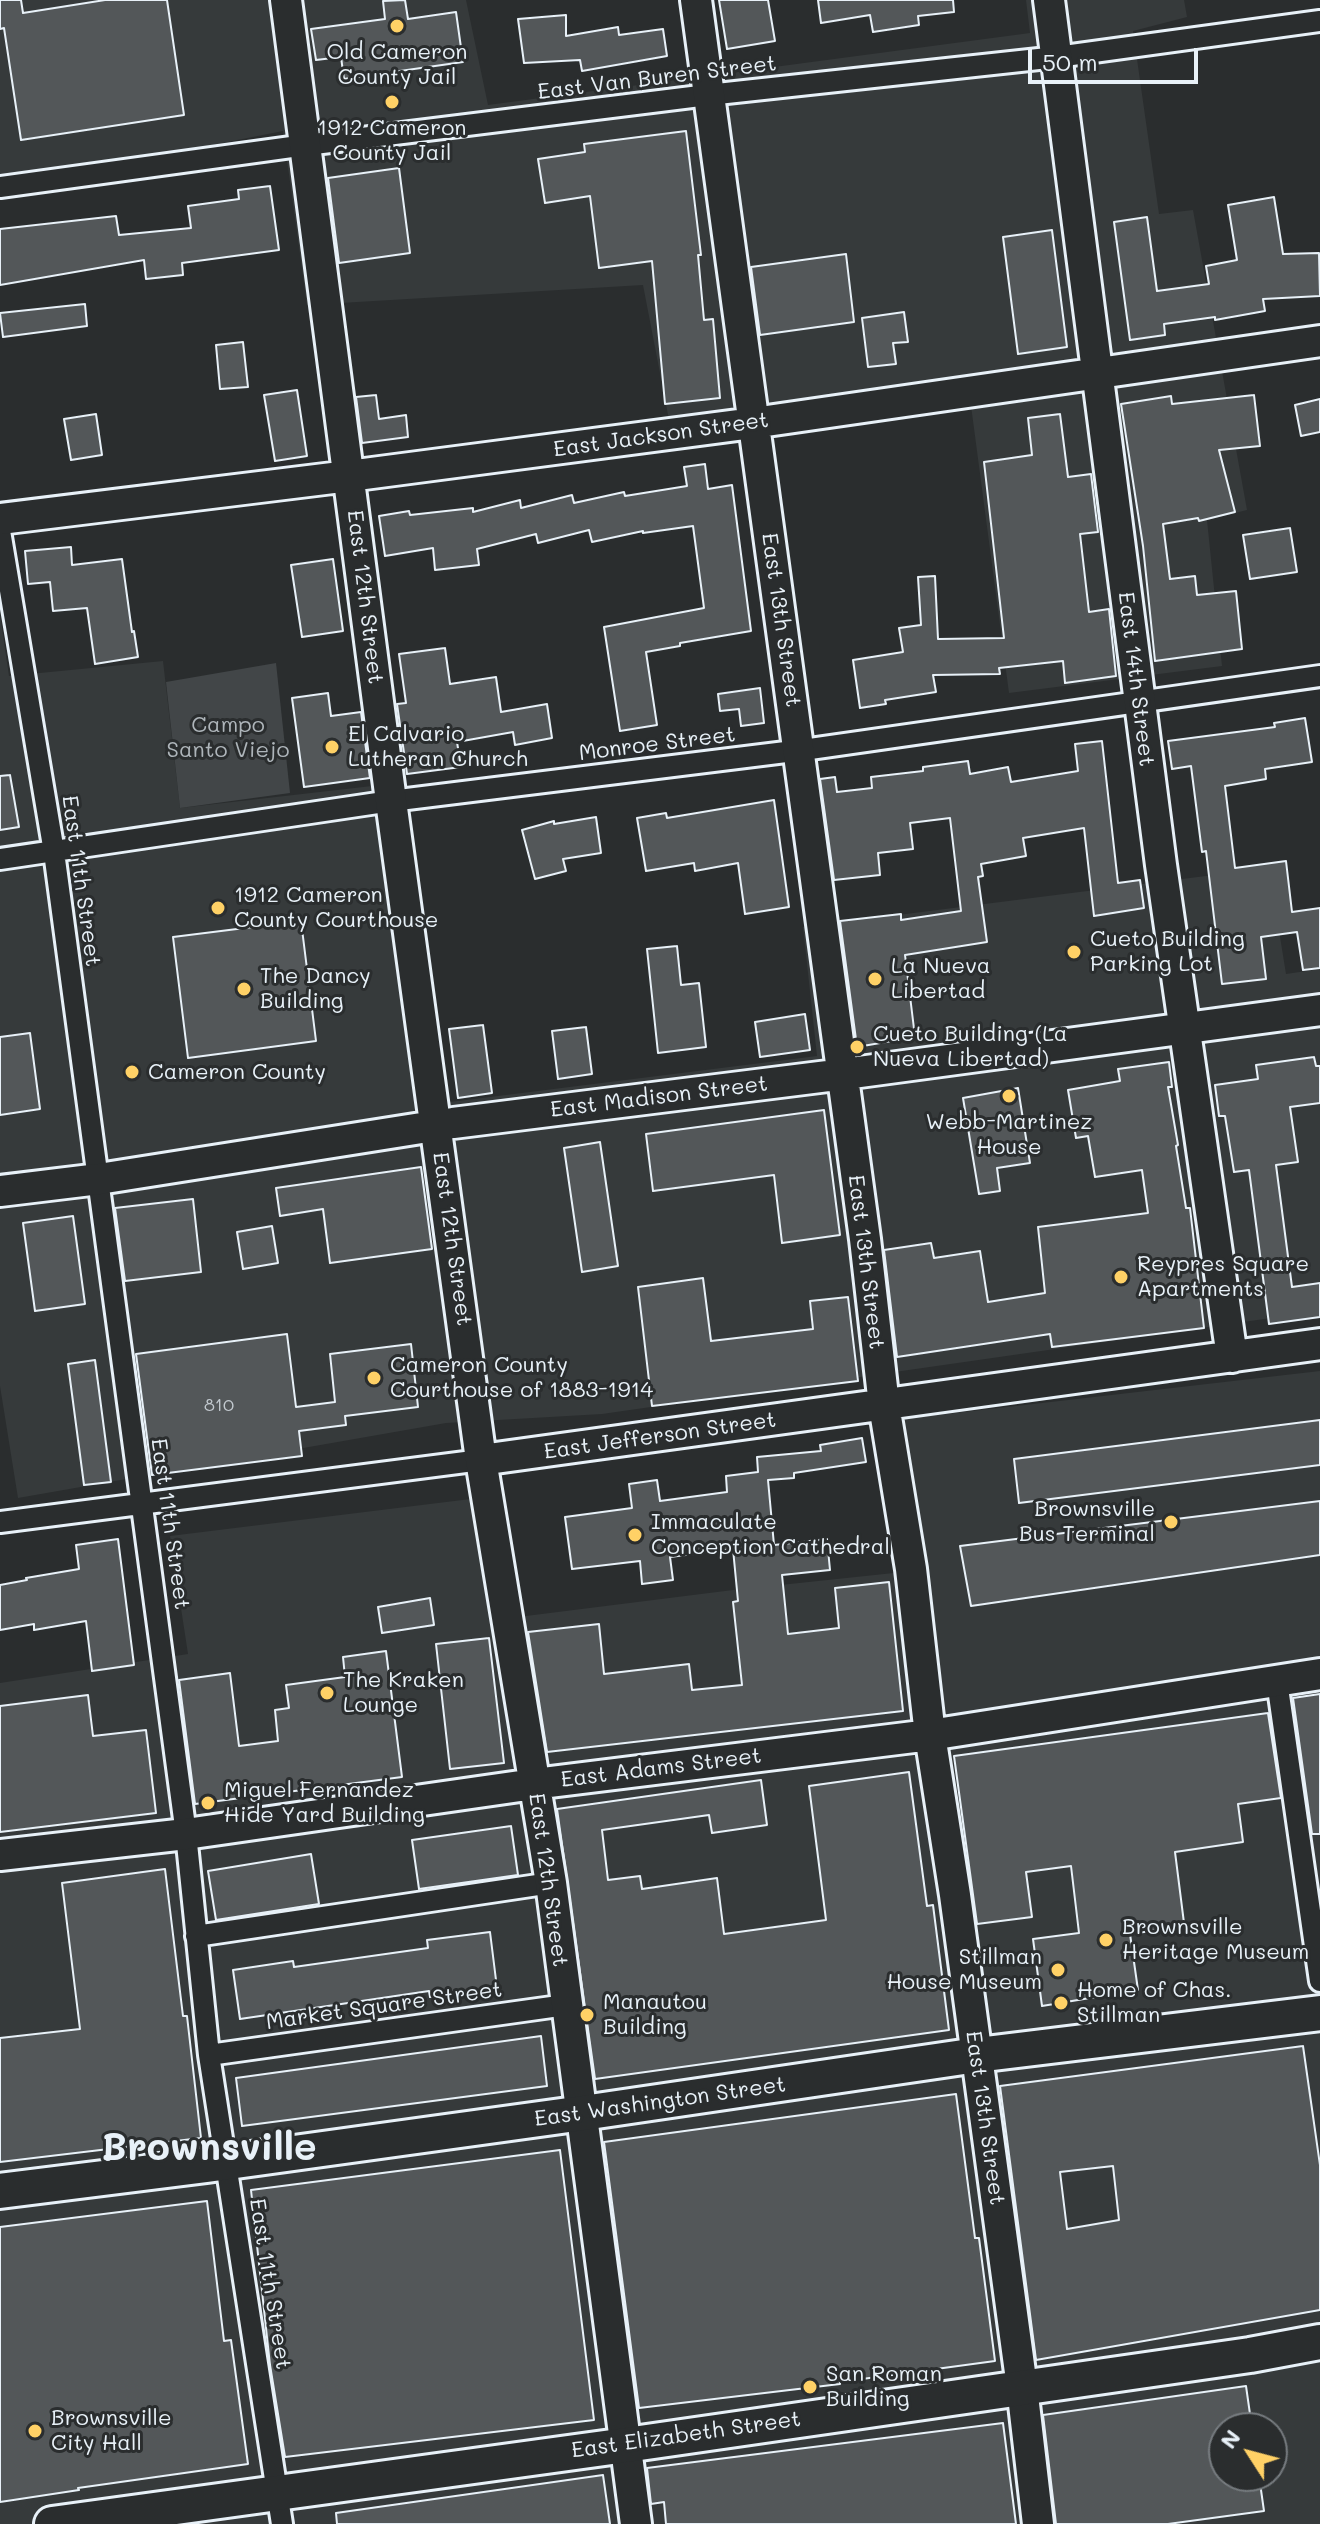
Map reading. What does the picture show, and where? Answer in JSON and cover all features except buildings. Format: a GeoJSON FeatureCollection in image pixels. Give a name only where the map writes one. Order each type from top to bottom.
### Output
{"type":"FeatureCollection","features":[{"type":"Feature","properties":{"kind":"main road","name":"East 12th Street"},"geometry":{"type":"LineString","coordinates":[[286,0],[481,1460],[551,1883],[636,2524]]}},
{"type":"Feature","properties":{"kind":"main road","name":"East 13th Street"},"geometry":{"type":"LineString","coordinates":[[696,0],[800,750],[884,1405],[911,1569],[930,1735],[1022,2387],[1038,2524]]}},
{"type":"Feature","properties":{"kind":"main road","name":"East 14th Street"},"geometry":{"type":"LineString","coordinates":[[1049,0],[1139,703],[1232,1357]]}},
{"type":"Feature","properties":{"kind":"main road","name":"East Jackson Street"},"geometry":{"type":"LineString","coordinates":[[0,519],[753,423],[1320,341]]}},
{"type":"Feature","properties":{"kind":"main road","name":"East Madison Street"},"geometry":{"type":"LineString","coordinates":[[0,1191],[99,1179],[437,1125],[1320,1010]]}},
{"type":"Feature","properties":{"kind":"main road","name":"East Jefferson Street"},"geometry":{"type":"LineString","coordinates":[[481,1460],[1320,1344]]}},
{"type":"Feature","properties":{"kind":"main road","name":"East Adams Street"},"geometry":{"type":"LineString","coordinates":[[0,1855],[186,1834],[534,1784],[1003,1725],[1320,1674]]}},
{"type":"Feature","properties":{"kind":"main road"},"geometry":{"type":"LineString","coordinates":[[925,1698],[949,1710],[989,1716],[1003,1725]]}},
{"type":"Feature","properties":{"kind":"main road","name":"East Washington Street"},"geometry":{"type":"LineString","coordinates":[[0,2191],[583,2113],[977,2055],[1320,2013]]}},
{"type":"Feature","properties":{"kind":"main road","name":"East Elizabeth Street"},"geometry":{"type":"LineString","coordinates":[[52,2524],[280,2508],[626,2443],[1320,2342]]}},
{"type":"Feature","properties":{"kind":"street","name":"East Van Buren Street"},"geometry":{"type":"LineString","coordinates":[[0,187],[306,145],[708,95],[1057,57],[1320,21]]}},
{"type":"Feature","properties":{"kind":"street","name":"East 11th Street"},"geometry":{"type":"LineString","coordinates":[[0,531],[54,852],[186,1834],[209,2055],[280,2508]]}},
{"type":"Feature","properties":{"kind":"street","name":"Monroe Street"},"geometry":{"type":"LineString","coordinates":[[0,859],[391,801],[800,750],[1320,676]]}},
{"type":"Feature","properties":{"kind":"street","name":"East Jefferson Street"},"geometry":{"type":"LineString","coordinates":[[0,1522],[481,1460]]}},
{"type":"Feature","properties":{"kind":"street"},"geometry":{"type":"LineString","coordinates":[[1277,1681],[1320,1981]]}},
{"type":"Feature","properties":{"kind":"street"},"geometry":{"type":"LineString","coordinates":[[196,1936],[551,1883]]}},
{"type":"Feature","properties":{"kind":"street","name":"Market Square Street"},"geometry":{"type":"LineString","coordinates":[[209,2055],[566,2005]]}},
{"type":"Feature","properties":{"kind":"shaded area"},"geometry":{"type":"Polygon","coordinates":[[[0,0],[466,0],[488,105],[1030,33],[1026,0],[1184,0],[1187,17],[1133,31],[1159,214],[1193,210],[1247,510],[1207,520],[1222,666],[1009,693],[968,383],[669,420],[643,285],[307,305],[283,131],[0,187],[0,0]]]}},
{"type":"Feature","properties":{"kind":"shaded area"},"geometry":{"type":"Polygon","coordinates":[[[0,614],[9,676],[163,661],[180,808],[372,786],[426,1105],[817,1056],[803,927],[1269,868],[1286,974],[1320,969],[1320,1311],[602,1414],[446,1423],[18,1498],[0,1386],[0,614]]]}},
{"type":"Feature","properties":{"kind":"shaded area"},"geometry":{"type":"Polygon","coordinates":[[[1320,1371],[1320,2524],[0,2524],[0,1683],[188,1654],[170,1536],[503,1495],[518,1617],[922,1570],[903,1419],[1320,1371]]]}},
{"type":"Feature","properties":{"kind":"green space","name":"Campo Santo Viejo"},"geometry":{"type":"Polygon","coordinates":[[[276,663],[290,793],[180,808],[166,682],[276,663]]]}},
{"type":"Feature","properties":{"kind":"place","name":"Old Cameron County Jail"},"geometry":{"type":"Point","coordinates":[397,26]}},
{"type":"Feature","properties":{"kind":"place","name":"1912 Cameron County Jail"},"geometry":{"type":"Point","coordinates":[392,102]}},
{"type":"Feature","properties":{"kind":"place","name":"El Calvario Lutheran Church"},"geometry":{"type":"Point","coordinates":[332,747]}},
{"type":"Feature","properties":{"kind":"place","name":"1912 Cameron County Courthouse"},"geometry":{"type":"Point","coordinates":[218,908]}},
{"type":"Feature","properties":{"kind":"place","name":"Cueto Building Parking Lot"},"geometry":{"type":"Point","coordinates":[1074,952]}},
{"type":"Feature","properties":{"kind":"place","name":"La Nueva Libertad"},"geometry":{"type":"Point","coordinates":[875,979]}},
{"type":"Feature","properties":{"kind":"place","name":"The Dancy Building"},"geometry":{"type":"Point","coordinates":[244,989]}},
{"type":"Feature","properties":{"kind":"place","name":"Cueto Building (La Nueva Libertad)"},"geometry":{"type":"Point","coordinates":[857,1047]}},
{"type":"Feature","properties":{"kind":"place","name":"Cameron County"},"geometry":{"type":"Point","coordinates":[132,1072]}},
{"type":"Feature","properties":{"kind":"place","name":"Webb-Martinez House"},"geometry":{"type":"Point","coordinates":[1009,1096]}},
{"type":"Feature","properties":{"kind":"place","name":"Reypres Square Apartments"},"geometry":{"type":"Point","coordinates":[1121,1277]}},
{"type":"Feature","properties":{"kind":"place","name":"Cameron County Courthouse of 1883-1914"},"geometry":{"type":"Point","coordinates":[374,1378]}},
{"type":"Feature","properties":{"kind":"place","name":"Brownsville Bus Terminal"},"geometry":{"type":"Point","coordinates":[1171,1522]}},
{"type":"Feature","properties":{"kind":"place","name":"Immaculate Conception Cathedral"},"geometry":{"type":"Point","coordinates":[635,1535]}},
{"type":"Feature","properties":{"kind":"place","name":"The Kraken Lounge"},"geometry":{"type":"Point","coordinates":[327,1693]}},
{"type":"Feature","properties":{"kind":"place","name":"Miguel Fernandez Hide Yard Building"},"geometry":{"type":"Point","coordinates":[208,1803]}},
{"type":"Feature","properties":{"kind":"place","name":"Brownsville Heritage Museum"},"geometry":{"type":"Point","coordinates":[1106,1940]}},
{"type":"Feature","properties":{"kind":"place","name":"Stillman House Museum"},"geometry":{"type":"Point","coordinates":[1058,1970]}},
{"type":"Feature","properties":{"kind":"place","name":"Home of Chas. Stillman"},"geometry":{"type":"Point","coordinates":[1061,2003]}},
{"type":"Feature","properties":{"kind":"place","name":"Manautou Building"},"geometry":{"type":"Point","coordinates":[587,2015]}},
{"type":"Feature","properties":{"kind":"place","name":"San Roman Building"},"geometry":{"type":"Point","coordinates":[810,2387]}},
{"type":"Feature","properties":{"kind":"place","name":"Brownsville City Hall"},"geometry":{"type":"Point","coordinates":[35,2431]}},
{"type":"Feature","properties":{"kind":"district","name":"Brownsville"},"geometry":{"type":"Point","coordinates":[209,2148]}}]}
